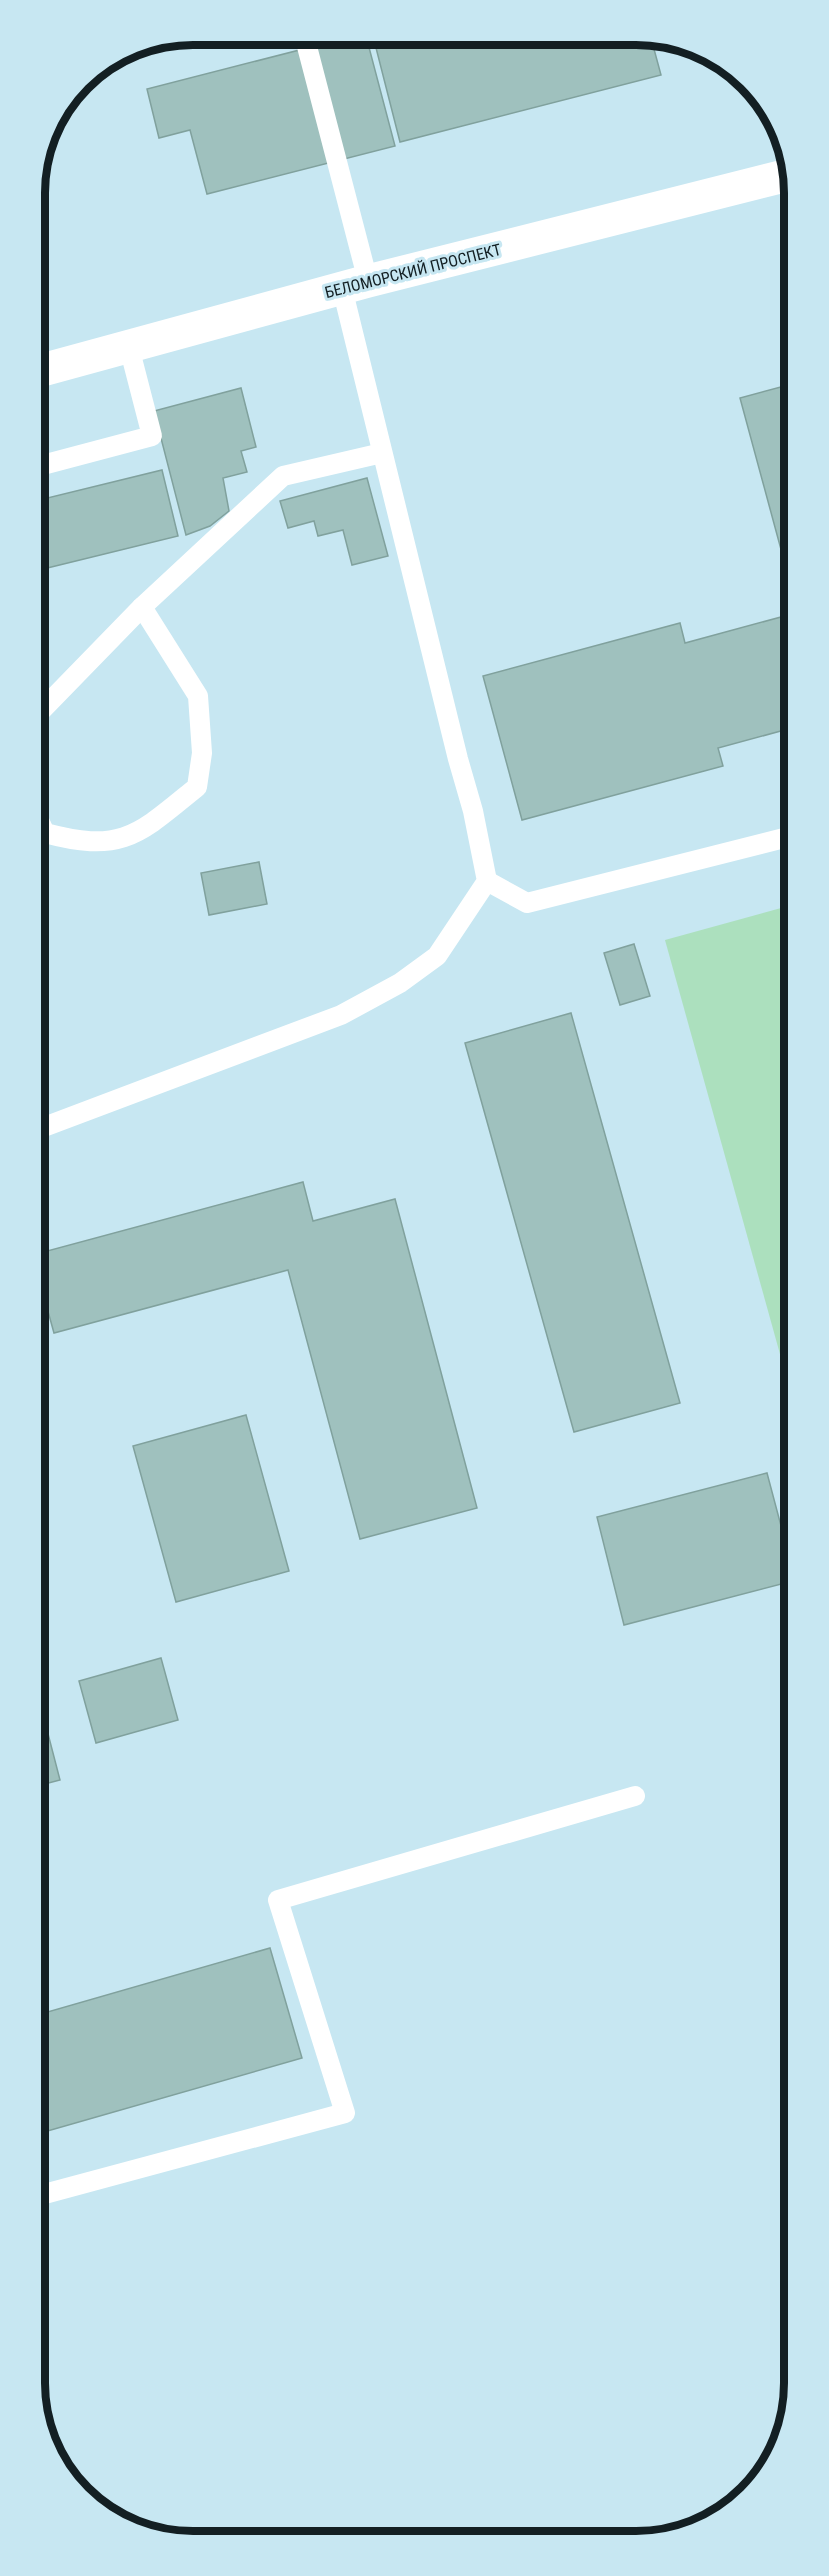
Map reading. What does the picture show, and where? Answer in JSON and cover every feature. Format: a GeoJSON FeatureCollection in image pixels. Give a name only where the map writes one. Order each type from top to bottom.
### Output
{"type":"FeatureCollection","features":[{"type":"Feature","properties":{"kind":"street","name":"БЕЛОМОРСКИЙ ПРОСПЕКТ"},"geometry":{"type":"LineString","coordinates":[[45,369],[355,285],[783,176]]}},
{"type":"Feature","properties":{"kind":"lane"},"geometry":{"type":"LineString","coordinates":[[45,1127],[341,1015],[400,983],[437,956],[487,881],[473,811],[382,453],[355,285],[306,45]]}},
{"type":"Feature","properties":{"kind":"lane"},"geometry":{"type":"LineString","coordinates":[[45,464],[152,436],[129,347]]}},
{"type":"Feature","properties":{"kind":"lane"},"geometry":{"type":"LineString","coordinates":[[45,707],[142,607],[284,476],[382,453]]}},
{"type":"Feature","properties":{"kind":"lane"},"geometry":{"type":"LineString","coordinates":[[45,833],[75,841],[109,842],[144,829],[197,787],[202,753],[198,696],[142,607]]}},
{"type":"Feature","properties":{"kind":"lane"},"geometry":{"type":"LineString","coordinates":[[487,881],[527,903],[784,838]]}},
{"type":"Feature","properties":{"kind":"lane"},"geometry":{"type":"LineString","coordinates":[[45,2194],[345,2113],[278,1900],[635,1796]]}},
{"type":"Feature","properties":{"kind":"green space"},"geometry":{"type":"Polygon","coordinates":[[[784,907],[784,1369],[665,940],[784,907]]]}},
{"type":"Feature","properties":{"kind":"building"},"geometry":{"type":"Polygon","coordinates":[[[319,45],[368,45],[395,146],[207,194],[190,130],[159,138],[147,89],[319,45]]]}},
{"type":"Feature","properties":{"kind":"building"},"geometry":{"type":"Polygon","coordinates":[[[375,45],[653,46],[661,75],[400,142],[375,45]]]}},
{"type":"Feature","properties":{"kind":"building"},"geometry":{"type":"Polygon","coordinates":[[[784,386],[784,560],[740,398],[784,386]]]}},
{"type":"Feature","properties":{"kind":"building"},"geometry":{"type":"Polygon","coordinates":[[[241,388],[256,447],[241,451],[247,472],[223,478],[229,511],[210,526],[186,535],[154,411],[241,388]]]}},
{"type":"Feature","properties":{"kind":"building"},"geometry":{"type":"Polygon","coordinates":[[[162,470],[178,536],[45,569],[45,499],[162,470]]]}},
{"type":"Feature","properties":{"kind":"building"},"geometry":{"type":"Polygon","coordinates":[[[367,478],[388,556],[352,565],[343,530],[318,536],[314,521],[288,528],[280,501],[367,478]]]}},
{"type":"Feature","properties":{"kind":"building"},"geometry":{"type":"Polygon","coordinates":[[[784,616],[784,730],[718,748],[723,766],[522,820],[483,676],[680,623],[685,643],[784,616]]]}},
{"type":"Feature","properties":{"kind":"building"},"geometry":{"type":"Polygon","coordinates":[[[259,862],[267,904],[209,915],[201,873],[259,862]]]}},
{"type":"Feature","properties":{"kind":"building"},"geometry":{"type":"Polygon","coordinates":[[[634,944],[650,996],[620,1005],[604,953],[634,944]]]}},
{"type":"Feature","properties":{"kind":"building"},"geometry":{"type":"Polygon","coordinates":[[[571,1013],[680,1403],[574,1432],[465,1043],[571,1013]]]}},
{"type":"Feature","properties":{"kind":"building"},"geometry":{"type":"Polygon","coordinates":[[[303,1182],[313,1221],[395,1199],[477,1508],[360,1539],[288,1270],[54,1333],[45,1300],[45,1252],[303,1182]]]}},
{"type":"Feature","properties":{"kind":"building"},"geometry":{"type":"Polygon","coordinates":[[[246,1415],[289,1571],[176,1602],[133,1446],[246,1415]]]}},
{"type":"Feature","properties":{"kind":"building"},"geometry":{"type":"Polygon","coordinates":[[[767,1473],[784,1537],[784,1583],[624,1625],[597,1517],[767,1473]]]}},
{"type":"Feature","properties":{"kind":"building"},"geometry":{"type":"Polygon","coordinates":[[[161,1658],[178,1720],[96,1743],[79,1681],[161,1658]]]}},
{"type":"Feature","properties":{"kind":"building"},"geometry":{"type":"Polygon","coordinates":[[[45,1722],[60,1780],[45,1784],[45,1722]]]}},
{"type":"Feature","properties":{"kind":"building"},"geometry":{"type":"Polygon","coordinates":[[[270,1948],[302,2058],[45,2132],[45,2013],[270,1948]]]}}]}
